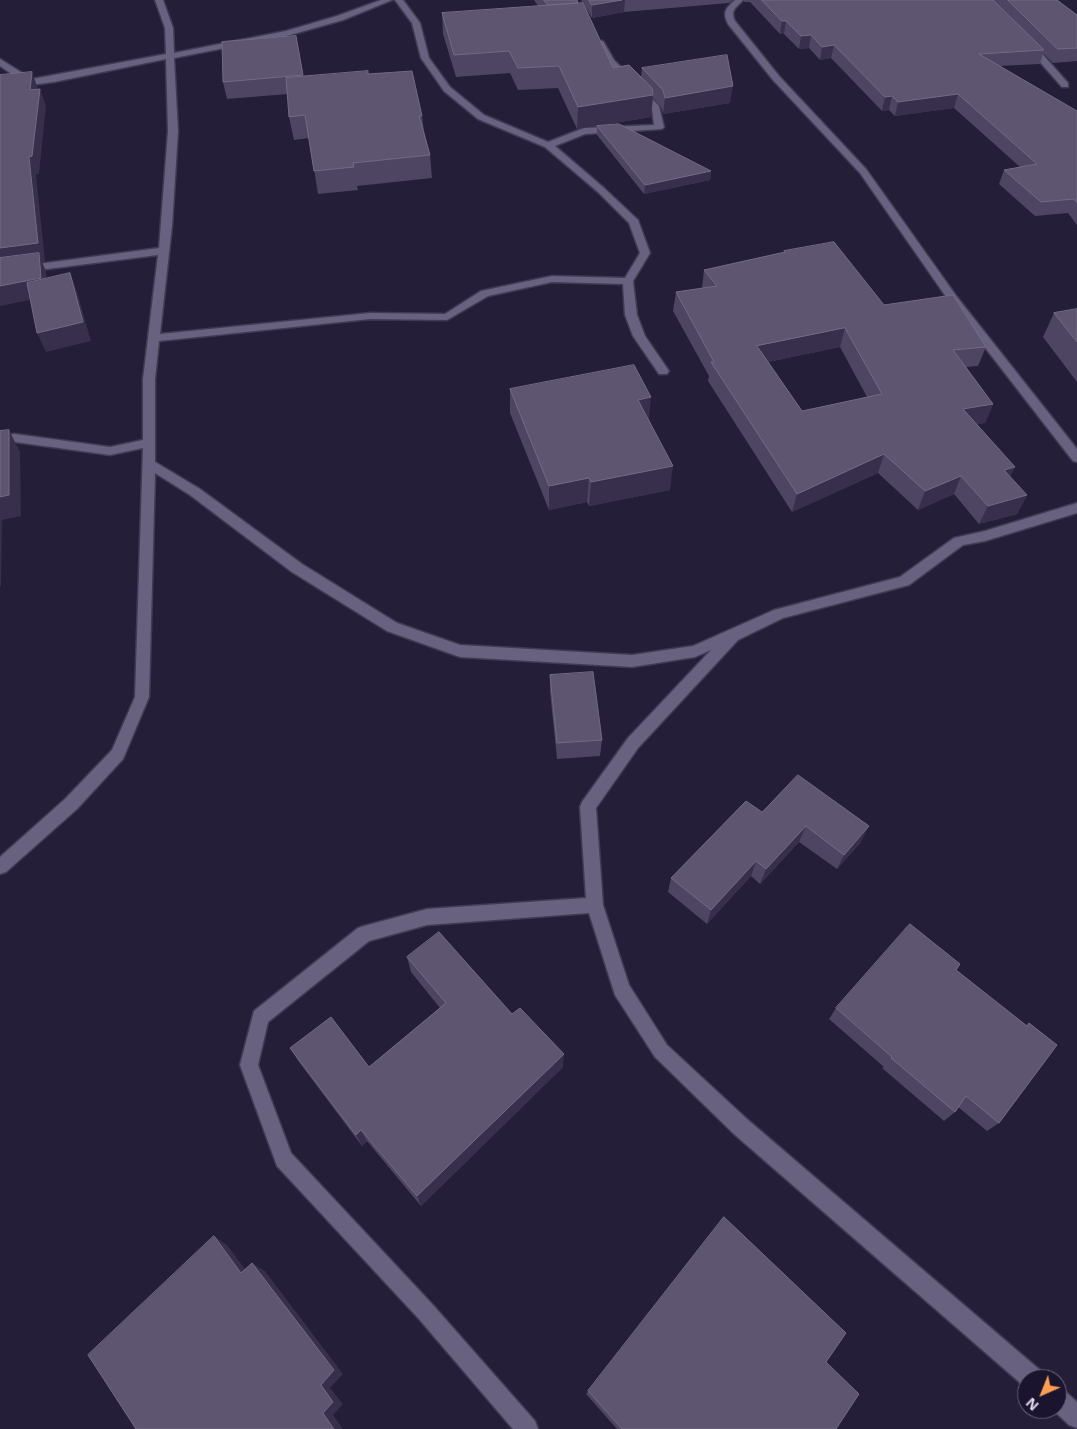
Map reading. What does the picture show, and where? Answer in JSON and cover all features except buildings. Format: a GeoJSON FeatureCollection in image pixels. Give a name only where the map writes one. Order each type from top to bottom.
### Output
{"type":"FeatureCollection","features":[{"type":"Feature","properties":{"kind":"street"},"geometry":{"type":"LineString","coordinates":[[0,867],[71,804],[118,754],[142,697],[148,464],[148,379],[164,252],[173,131],[169,28],[159,0]]}},
{"type":"Feature","properties":{"kind":"street"},"geometry":{"type":"LineString","coordinates":[[0,86],[54,79],[304,28],[340,18],[388,0]]}},
{"type":"Feature","properties":{"kind":"street"},"geometry":{"type":"LineString","coordinates":[[399,0],[416,23],[425,58],[447,89],[481,117],[548,145],[634,222],[645,253],[628,281],[631,315],[639,336],[664,372]]}},
{"type":"Feature","properties":{"kind":"street"},"geometry":{"type":"LineString","coordinates":[[739,0],[729,10],[728,15],[731,22],[776,78],[863,171],[953,299],[1077,458]]}},
{"type":"Feature","properties":{"kind":"street"},"geometry":{"type":"LineString","coordinates":[[548,145],[584,131],[659,128],[656,108],[610,61],[597,38]]}},
{"type":"Feature","properties":{"kind":"street"},"geometry":{"type":"LineString","coordinates":[[1023,38],[1065,85]]}},
{"type":"Feature","properties":{"kind":"street"},"geometry":{"type":"LineString","coordinates":[[0,62],[30,82]]}},
{"type":"Feature","properties":{"kind":"street"},"geometry":{"type":"LineString","coordinates":[[0,272],[164,252]]}},
{"type":"Feature","properties":{"kind":"street"},"geometry":{"type":"LineString","coordinates":[[153,338],[370,316],[448,317],[485,293],[552,279],[628,281]]}},
{"type":"Feature","properties":{"kind":"street"},"geometry":{"type":"LineString","coordinates":[[0,440],[15,438],[110,450],[148,443]]}},
{"type":"Feature","properties":{"kind":"street"},"geometry":{"type":"LineString","coordinates":[[148,464],[194,492],[297,568],[392,627],[460,651],[632,661],[694,651],[735,635],[780,614],[904,581],[959,541],[985,536],[1077,508]]}},
{"type":"Feature","properties":{"kind":"street"},"geometry":{"type":"LineString","coordinates":[[735,635],[633,742],[588,807],[595,905],[621,989],[661,1052],[741,1127],[1021,1369]]}},
{"type":"Feature","properties":{"kind":"street"},"geometry":{"type":"LineString","coordinates":[[527,1429],[426,1312],[284,1158],[249,1065],[260,1017],[364,934],[427,916],[595,905]]}},
{"type":"Feature","properties":{"kind":"street"},"geometry":{"type":"LineString","coordinates":[[1067,1408],[1077,1417]]}}]}
